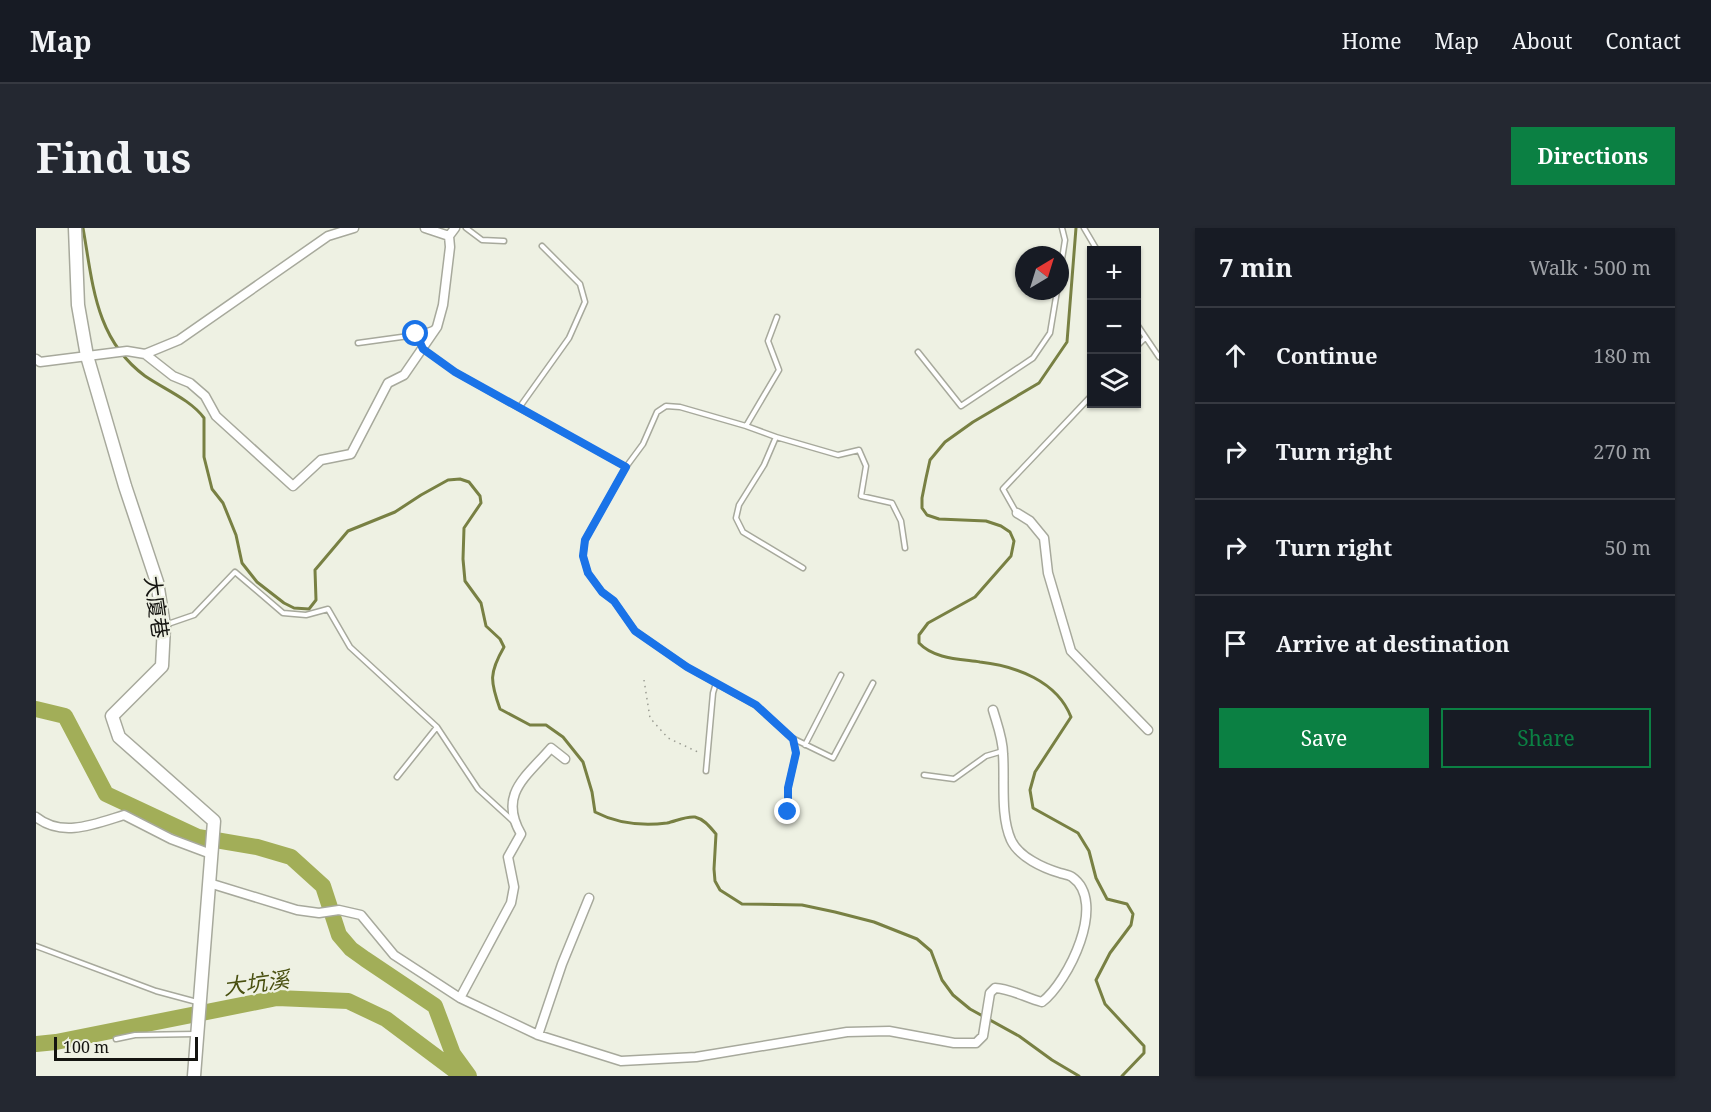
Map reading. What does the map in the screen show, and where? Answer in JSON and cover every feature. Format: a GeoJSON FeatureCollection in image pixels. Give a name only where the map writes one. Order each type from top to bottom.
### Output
{"type":"FeatureCollection","features":[{"type":"Feature","properties":{"kind":"street","name":"大廈巷"},"geometry":{"type":"LineString","coordinates":[[75,228],[78,305],[87,357],[125,486],[157,582],[164,626],[162,666],[112,716],[119,737],[214,821],[194,1076]]}},
{"type":"Feature","properties":{"kind":"street"},"geometry":{"type":"LineString","coordinates":[[145,354],[178,340],[327,236],[354,228]]}},
{"type":"Feature","properties":{"kind":"street"},"geometry":{"type":"LineString","coordinates":[[426,228],[449,236]]}},
{"type":"Feature","properties":{"kind":"street"},"geometry":{"type":"LineString","coordinates":[[36,359],[40,362],[127,351],[145,354],[174,376],[190,383],[205,396],[216,416],[292,486],[321,460],[351,454],[388,383],[404,375],[437,327],[443,305],[450,247],[449,236],[455,228]]}},
{"type":"Feature","properties":{"kind":"street"},"geometry":{"type":"LineString","coordinates":[[1017,513],[1030,521],[1044,538],[1048,573],[1071,651],[1148,730]]}},
{"type":"Feature","properties":{"kind":"street"},"geometry":{"type":"LineString","coordinates":[[209,883],[297,910],[319,913],[339,910],[361,915],[394,955],[460,998],[538,1035],[621,1061],[696,1057],[847,1032],[889,1031],[954,1043],[976,1043],[983,1036],[990,993],[995,988],[1008,989],[1042,1002],[1050,996],[1065,972],[1086,924],[1087,904],[1083,889],[1072,876],[1046,868],[1024,856],[1012,841],[1005,816],[1003,751],[993,710]]}},
{"type":"Feature","properties":{"kind":"street"},"geometry":{"type":"LineString","coordinates":[[460,998],[511,903],[514,887],[508,857],[521,834],[515,824],[511,807],[515,791],[551,748],[566,759]]}},
{"type":"Feature","properties":{"kind":"street"},"geometry":{"type":"LineString","coordinates":[[36,817],[46,825],[57,828],[84,828],[123,815],[171,839],[211,854]]}},
{"type":"Feature","properties":{"kind":"street"},"geometry":{"type":"LineString","coordinates":[[538,1035],[562,964],[589,898]]}},
{"type":"Feature","properties":{"kind":"lane"},"geometry":{"type":"LineString","coordinates":[[466,228],[482,240],[504,241]]}},
{"type":"Feature","properties":{"kind":"lane"},"geometry":{"type":"LineString","coordinates":[[1062,228],[1064,246]]}},
{"type":"Feature","properties":{"kind":"lane"},"geometry":{"type":"LineString","coordinates":[[1084,228],[1095,246]]}},
{"type":"Feature","properties":{"kind":"lane"},"geometry":{"type":"LineString","coordinates":[[519,408],[569,338],[585,302],[580,284],[542,246]]}},
{"type":"Feature","properties":{"kind":"lane"},"geometry":{"type":"LineString","coordinates":[[918,352],[961,406],[1033,358],[1050,333],[1056,300]]}},
{"type":"Feature","properties":{"kind":"lane"},"geometry":{"type":"LineString","coordinates":[[746,426],[779,370],[768,341],[777,317]]}},
{"type":"Feature","properties":{"kind":"lane"},"geometry":{"type":"LineString","coordinates":[[358,343],[416,334],[437,327]]}},
{"type":"Feature","properties":{"kind":"lane"},"geometry":{"type":"LineString","coordinates":[[1141,330],[1159,357]]}},
{"type":"Feature","properties":{"kind":"lane"},"geometry":{"type":"LineString","coordinates":[[416,334],[423,349],[455,372],[626,467]]}},
{"type":"Feature","properties":{"kind":"lane"},"geometry":{"type":"LineString","coordinates":[[1141,342],[1145,338]]}},
{"type":"Feature","properties":{"kind":"lane"},"geometry":{"type":"LineString","coordinates":[[1017,513],[1003,489],[1087,400]]}},
{"type":"Feature","properties":{"kind":"lane"},"geometry":{"type":"LineString","coordinates":[[873,683],[833,758],[805,745],[793,739],[756,705],[687,667],[635,631],[614,601],[602,592],[588,573],[583,556],[585,540],[626,467],[643,444],[657,412],[666,406],[680,407],[838,455],[859,450],[866,466],[861,496],[891,503],[902,521],[905,548]]}},
{"type":"Feature","properties":{"kind":"lane"},"geometry":{"type":"LineString","coordinates":[[776,437],[764,465],[739,505],[736,518],[743,532],[803,568]]}},
{"type":"Feature","properties":{"kind":"lane"},"geometry":{"type":"LineString","coordinates":[[164,626],[194,615],[235,572],[283,613],[306,615],[328,609],[350,646],[437,727],[478,789],[515,824]]}},
{"type":"Feature","properties":{"kind":"lane"},"geometry":{"type":"LineString","coordinates":[[805,745],[841,675]]}},
{"type":"Feature","properties":{"kind":"lane"},"geometry":{"type":"LineString","coordinates":[[706,771],[713,693],[716,683]]}},
{"type":"Feature","properties":{"kind":"lane"},"geometry":{"type":"LineString","coordinates":[[397,777],[437,727]]}},
{"type":"Feature","properties":{"kind":"lane"},"geometry":{"type":"LineString","coordinates":[[788,812],[788,788],[796,753],[793,739]]}},
{"type":"Feature","properties":{"kind":"lane"},"geometry":{"type":"LineString","coordinates":[[924,775],[954,779],[986,756],[1003,751]]}},
{"type":"Feature","properties":{"kind":"lane"},"geometry":{"type":"LineString","coordinates":[[36,946],[199,1005]]}},
{"type":"Feature","properties":{"kind":"lane"},"geometry":{"type":"LineString","coordinates":[[116,1040],[135,1035],[197,1031]]}},
{"type":"Feature","properties":{"kind":"path"},"geometry":{"type":"LineString","coordinates":[[644,680],[650,718],[668,738],[697,752],[708,754]]}},
{"type":"Feature","properties":{"kind":"waterway"},"geometry":{"type":"LineString","coordinates":[[83,228],[99,309],[116,345],[128,361],[145,376],[185,400],[204,418],[204,457],[212,489],[223,503],[236,535],[242,563],[257,582],[284,603],[294,608],[309,609],[316,600],[315,570],[348,531],[395,512],[448,480],[460,479],[469,482],[480,496],[481,503],[464,528],[465,581],[481,603],[486,626],[500,639],[504,647],[493,677],[494,691],[500,709],[530,725],[546,725],[563,737],[583,762],[595,812],[621,822],[639,824],[667,823],[692,817],[701,820],[716,834],[714,869],[715,881],[720,890],[742,904],[802,905],[874,922],[917,939],[931,951],[942,980],[953,995],[970,1009],[1019,1036],[1079,1076]]}},
{"type":"Feature","properties":{"kind":"waterway"},"geometry":{"type":"LineString","coordinates":[[1076,228],[1067,342],[1039,383],[973,422],[945,442],[930,460],[922,498],[922,508],[927,515],[939,519],[986,521],[1001,526],[1010,532],[1014,541],[1011,556],[975,597],[928,623],[919,635],[919,643],[940,655],[1007,667],[1034,677],[1046,685],[1065,704],[1071,717],[1035,772],[1030,790],[1033,808],[1078,833],[1089,851],[1096,878],[1107,899],[1127,904],[1133,914],[1131,925],[1110,953],[1096,980],[1105,1004],[1144,1046],[1144,1053],[1122,1076]]}},
{"type":"Feature","properties":{"kind":"waterway"},"geometry":{"type":"LineString","coordinates":[[36,709],[65,716],[106,794],[198,837],[257,847],[291,857],[323,886],[339,935],[351,949],[435,1006],[453,1054],[469,1076]]}},
{"type":"Feature","properties":{"kind":"waterway","name":"大坑溪"},"geometry":{"type":"LineString","coordinates":[[36,1044],[277,998],[348,1001],[386,1019],[462,1076]]}},
{"type":"Feature","properties":{"kind":"route"},"geometry":{"type":"LineString","coordinates":[[416,334],[423,349],[455,372],[626,467],[585,540],[583,556],[588,573],[602,592],[614,601],[635,631],[687,667],[756,705],[793,739],[796,753],[788,788],[788,812]]}}]}
